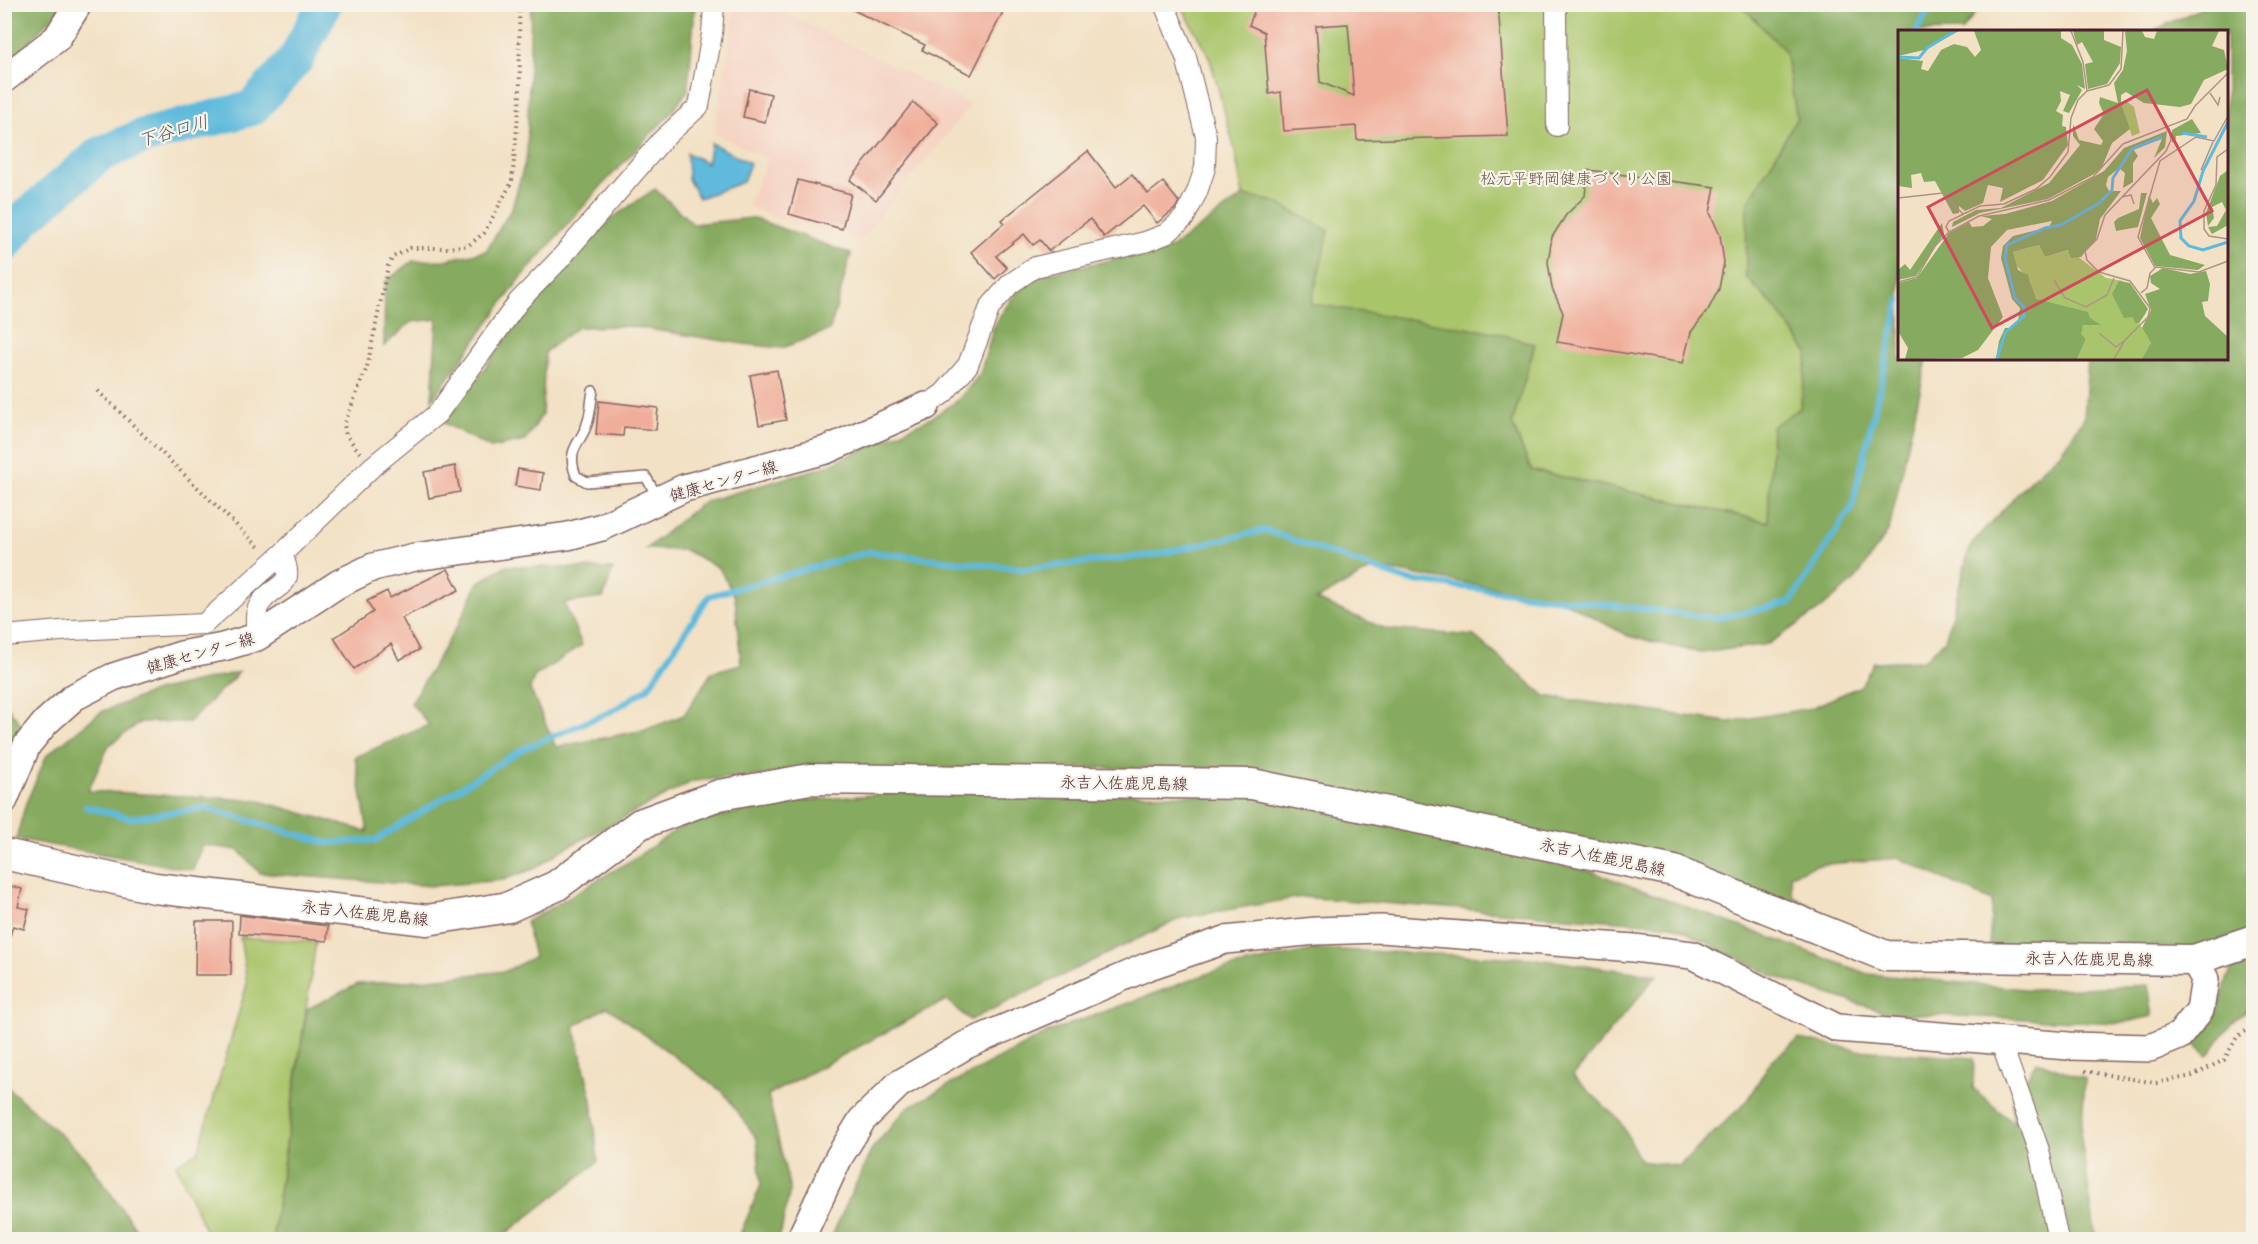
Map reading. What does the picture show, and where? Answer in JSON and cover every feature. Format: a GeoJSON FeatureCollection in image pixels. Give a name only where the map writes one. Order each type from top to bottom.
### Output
{"type":"FeatureCollection","features":[{"type":"Feature","properties":{"kind":"main road","name":"永吉入佐鹿児島線"},"geometry":{"type":"LineString","coordinates":[[4,854],[156,888],[427,920],[509,907],[556,886],[640,824],[699,802],[719,795],[810,779],[1252,784],[1674,871],[1886,956],[2194,960],[2253,940]]}},
{"type":"Feature","properties":{"kind":"street"},"geometry":{"type":"LineString","coordinates":[[4,78],[57,38],[78,4]]}},
{"type":"Feature","properties":{"kind":"street"},"geometry":{"type":"LineString","coordinates":[[4,636],[72,630],[204,624],[278,558],[373,466],[438,414],[519,301],[560,260],[663,140],[699,106],[712,34],[714,4]]}},
{"type":"Feature","properties":{"kind":"street","name":"健康センター線"},"geometry":{"type":"LineString","coordinates":[[4,800],[27,745],[46,722],[74,697],[112,677],[182,655],[257,637],[338,584],[373,567],[415,557],[568,536],[602,527],[684,488],[826,450],[927,406],[944,393],[968,365],[990,307],[1010,284],[1035,267],[1145,242],[1166,234],[1184,218],[1197,192],[1205,168],[1206,137],[1186,57],[1164,4]]}},
{"type":"Feature","properties":{"kind":"street"},"geometry":{"type":"LineString","coordinates":[[1556,4],[1557,126]]}},
{"type":"Feature","properties":{"kind":"street"},"geometry":{"type":"LineString","coordinates":[[257,637],[256,617],[259,605],[270,593],[280,588],[286,579],[288,570],[278,558]]}},
{"type":"Feature","properties":{"kind":"street"},"geometry":{"type":"LineString","coordinates":[[800,1239],[839,1157],[862,1120],[899,1084],[977,1041],[1146,967],[1225,940],[1316,931],[1381,929],[1634,948],[1692,955],[1837,1028],[2069,1046],[2150,1048],[2179,1036],[2200,1010],[2205,979],[2194,960]]}},
{"type":"Feature","properties":{"kind":"street"},"geometry":{"type":"LineString","coordinates":[[2000,1040],[2039,1150],[2058,1239]]}},
{"type":"Feature","properties":{"kind":"lane"},"geometry":{"type":"LineString","coordinates":[[593,391],[588,423],[572,449],[572,465],[576,476],[587,482],[646,477],[658,499]]}},
{"type":"Feature","properties":{"kind":"path"},"geometry":{"type":"LineString","coordinates":[[373,466],[352,446],[344,425],[367,367],[388,266],[393,257],[410,248],[448,248],[469,245],[484,234],[512,182],[520,94],[519,4]]}},
{"type":"Feature","properties":{"kind":"path"},"geometry":{"type":"LineString","coordinates":[[98,391],[278,558]]}},
{"type":"Feature","properties":{"kind":"shaded area"},"geometry":{"type":"Polygon","coordinates":[[[736,5],[770,5],[971,105],[860,240],[776,218],[747,206],[768,159],[714,133],[736,5]]]}},
{"type":"Feature","properties":{"kind":"green space"},"geometry":{"type":"Polygon","coordinates":[[[7,5],[61,5],[20,51],[5,62],[4,9],[7,5]]]}},
{"type":"Feature","properties":{"kind":"green space"},"geometry":{"type":"Polygon","coordinates":[[[531,5],[695,5],[688,90],[671,113],[603,184],[520,279],[432,400],[437,319],[411,322],[384,346],[385,282],[413,261],[445,260],[486,251],[512,208],[527,155],[531,5]]]}},
{"type":"Feature","properties":{"kind":"green space","name":"松元平野岡健康づくり公園"},"geometry":{"type":"Polygon","coordinates":[[[1181,5],[1741,5],[1785,50],[1797,118],[1747,206],[1746,277],[1776,308],[1808,353],[1800,408],[1772,428],[1769,522],[1531,470],[1512,424],[1534,344],[1497,333],[1310,304],[1275,202],[1243,196],[1234,147],[1210,59],[1181,5]]]}},
{"type":"Feature","properties":{"kind":"green space"},"geometry":{"type":"Polygon","coordinates":[[[1741,5],[1981,5],[1963,30],[1898,30],[1898,360],[1927,360],[1889,530],[1856,579],[1818,611],[1768,644],[1701,653],[1628,636],[1558,598],[1374,568],[1316,600],[1386,629],[1474,636],[1545,696],[1728,722],[1811,708],[1861,686],[1874,662],[1924,660],[1945,640],[1970,546],[2031,479],[2061,452],[2084,418],[2088,360],[2228,360],[2228,30],[2154,30],[2208,5],[2253,5],[2253,930],[2197,947],[1989,947],[1992,901],[1899,858],[1816,865],[1790,875],[1792,895],[1870,942],[1516,826],[1239,768],[851,768],[693,781],[562,850],[536,868],[503,880],[433,886],[260,873],[238,850],[202,845],[193,870],[16,839],[26,803],[47,755],[101,712],[156,691],[239,672],[189,722],[141,722],[109,745],[88,791],[256,800],[368,832],[355,757],[429,725],[411,703],[459,623],[478,583],[505,566],[613,569],[603,598],[564,603],[582,645],[534,677],[530,689],[556,747],[645,730],[684,715],[712,672],[741,664],[735,597],[719,568],[685,550],[646,549],[703,502],[824,467],[931,418],[958,400],[980,374],[995,323],[1015,294],[1042,274],[1171,248],[1243,196],[1275,202],[1329,231],[1311,304],[1497,333],[1535,344],[1512,424],[1531,470],[1768,522],[1772,427],[1800,408],[1808,353],[1776,308],[1746,277],[1747,205],[1797,118],[1785,51],[1741,5]]]}},
{"type":"Feature","properties":{"kind":"green space"},"geometry":{"type":"Polygon","coordinates":[[[655,189],[693,224],[753,218],[851,254],[830,330],[782,348],[629,326],[578,327],[545,352],[542,415],[525,441],[491,448],[444,423],[528,309],[612,218],[655,189]]]}},
{"type":"Feature","properties":{"kind":"green space"},"geometry":{"type":"Polygon","coordinates":[[[5,703],[25,730],[5,770],[5,703]]]}},
{"type":"Feature","properties":{"kind":"green space"},"geometry":{"type":"Polygon","coordinates":[[[938,789],[1261,797],[1593,872],[1868,974],[2035,990],[2148,985],[2153,1016],[2122,1023],[1887,1013],[1773,976],[1672,925],[1302,897],[1181,918],[970,1020],[946,1000],[768,1095],[790,1190],[781,1232],[776,1239],[738,1239],[761,1185],[757,1139],[724,1093],[607,1007],[574,1026],[592,1100],[598,1162],[499,1239],[272,1240],[307,1009],[358,984],[506,971],[534,957],[526,922],[630,861],[687,823],[781,803],[938,789]]]}},
{"type":"Feature","properties":{"kind":"green space"},"geometry":{"type":"Polygon","coordinates":[[[240,937],[316,942],[272,1239],[209,1239],[176,1164],[198,1152],[247,984],[240,937]]]}},
{"type":"Feature","properties":{"kind":"green space"},"geometry":{"type":"Polygon","coordinates":[[[1317,949],[1530,958],[1657,975],[1573,1076],[1621,1122],[1640,1161],[1679,1166],[1746,1102],[1771,1061],[1799,1039],[1856,1050],[1974,1058],[1973,1088],[2013,1123],[2012,1101],[2037,1061],[2085,1079],[2081,1138],[2096,1239],[830,1240],[872,1149],[908,1107],[1049,1032],[1215,971],[1317,949]]]}},
{"type":"Feature","properties":{"kind":"green space"},"geometry":{"type":"Polygon","coordinates":[[[2253,956],[2253,1009],[2233,1022],[2208,1056],[2193,1043],[2214,1016],[2231,972],[2236,966],[2253,956]]]}},
{"type":"Feature","properties":{"kind":"green space"},"geometry":{"type":"Polygon","coordinates":[[[5,1085],[85,1157],[143,1239],[5,1239],[5,1085]]]}},
{"type":"Feature","properties":{"kind":"water"},"geometry":{"type":"Polygon","coordinates":[[[711,143],[750,163],[743,182],[699,198],[688,179],[687,153],[707,163],[711,143]]]}},
{"type":"Feature","properties":{"kind":"building"},"geometry":{"type":"Polygon","coordinates":[[[841,4],[1007,4],[971,75],[922,50],[925,45],[841,4]]]}},
{"type":"Feature","properties":{"kind":"building"},"geometry":{"type":"Polygon","coordinates":[[[1257,4],[1498,4],[1508,136],[1357,140],[1356,126],[1284,131],[1281,92],[1269,94],[1264,32],[1249,25],[1257,4]],[[1348,24],[1316,26],[1320,82],[1354,96],[1348,24]]]}},
{"type":"Feature","properties":{"kind":"building"},"geometry":{"type":"Polygon","coordinates":[[[749,89],[771,94],[765,122],[743,117],[749,89]]]}},
{"type":"Feature","properties":{"kind":"building"},"geometry":{"type":"Polygon","coordinates":[[[913,102],[938,123],[876,200],[850,180],[913,102]]]}},
{"type":"Feature","properties":{"kind":"building"},"geometry":{"type":"Polygon","coordinates":[[[1088,151],[1116,187],[1132,174],[1148,194],[1163,182],[1179,202],[1175,209],[1157,223],[1143,206],[1104,237],[1090,219],[1049,251],[1040,240],[1033,245],[1024,234],[996,256],[1007,268],[995,279],[971,252],[1004,223],[1002,220],[1088,151]]]}},
{"type":"Feature","properties":{"kind":"building"},"geometry":{"type":"Polygon","coordinates":[[[1588,170],[1715,187],[1710,213],[1720,235],[1724,262],[1719,289],[1708,310],[1691,332],[1683,363],[1557,342],[1563,313],[1552,288],[1548,262],[1552,237],[1566,215],[1585,196],[1588,170]]]}},
{"type":"Feature","properties":{"kind":"building"},"geometry":{"type":"Polygon","coordinates":[[[798,180],[851,194],[842,229],[789,214],[798,180]]]}},
{"type":"Feature","properties":{"kind":"building"},"geometry":{"type":"Polygon","coordinates":[[[777,370],[786,420],[759,425],[750,375],[777,370]]]}},
{"type":"Feature","properties":{"kind":"building"},"geometry":{"type":"Polygon","coordinates":[[[599,401],[658,408],[656,430],[624,427],[623,436],[596,434],[599,401]]]}},
{"type":"Feature","properties":{"kind":"building"},"geometry":{"type":"Polygon","coordinates":[[[455,466],[460,492],[429,498],[424,472],[455,466]]]}},
{"type":"Feature","properties":{"kind":"building"},"geometry":{"type":"Polygon","coordinates":[[[518,469],[543,473],[541,490],[515,486],[518,469]]]}},
{"type":"Feature","properties":{"kind":"building"},"geometry":{"type":"Polygon","coordinates":[[[448,569],[459,590],[402,618],[419,650],[399,660],[391,644],[354,669],[334,638],[373,612],[367,601],[387,591],[390,598],[448,569]]]}},
{"type":"Feature","properties":{"kind":"building"},"geometry":{"type":"Polygon","coordinates":[[[4,884],[22,889],[18,907],[29,909],[24,929],[13,926],[10,936],[4,935],[4,884]]]}},
{"type":"Feature","properties":{"kind":"building"},"geometry":{"type":"Polygon","coordinates":[[[240,915],[328,926],[327,941],[239,934],[240,915]]]}},
{"type":"Feature","properties":{"kind":"building"},"geometry":{"type":"Polygon","coordinates":[[[196,921],[232,921],[231,975],[195,975],[196,921]]]}},
{"type":"Feature","properties":{"kind":"waterway","name":"下谷口川"},"geometry":{"type":"LineString","coordinates":[[4,245],[25,218],[99,155],[141,137],[252,108],[296,59],[324,4]]}},
{"type":"Feature","properties":{"kind":"waterway"},"geometry":{"type":"LineString","coordinates":[[1917,30],[1932,4]]}},
{"type":"Feature","properties":{"kind":"waterway"},"geometry":{"type":"LineString","coordinates":[[86,807],[131,818],[205,808],[327,843],[376,840],[521,750],[612,711],[648,688],[709,596],[869,552],[1024,569],[1154,555],[1265,530],[1406,580],[1716,618],[1790,603],[1852,507],[1898,309]]}}]}
